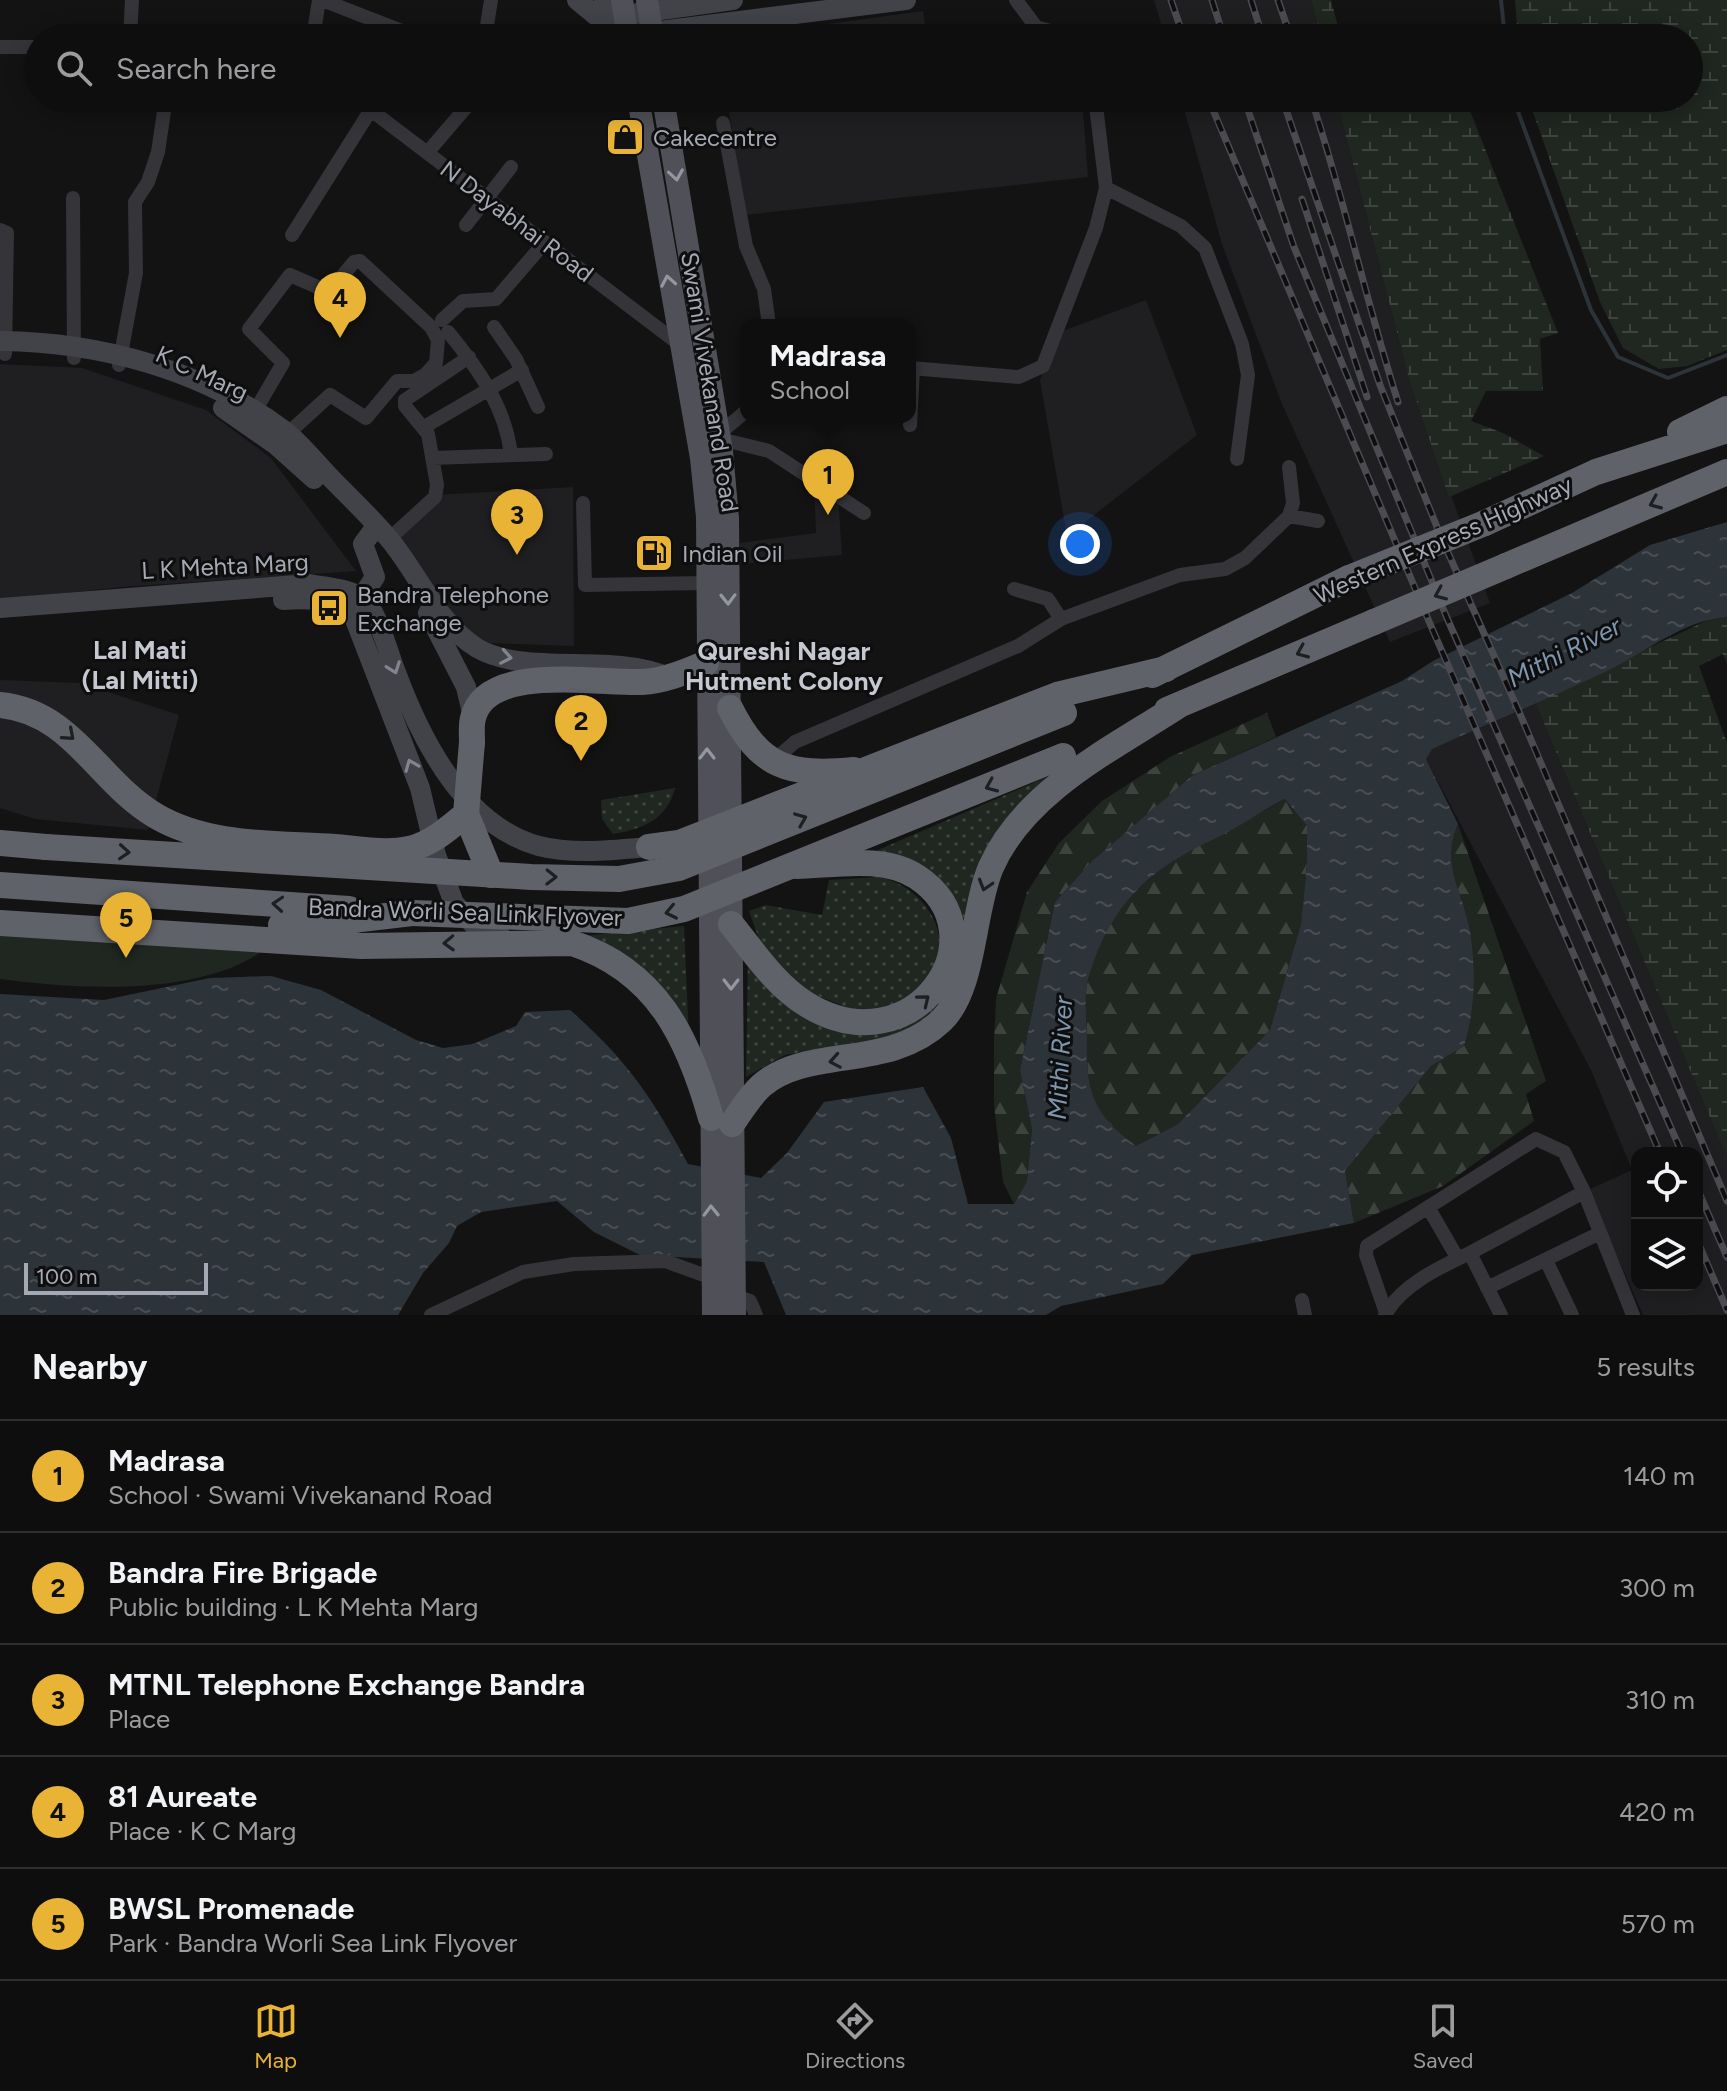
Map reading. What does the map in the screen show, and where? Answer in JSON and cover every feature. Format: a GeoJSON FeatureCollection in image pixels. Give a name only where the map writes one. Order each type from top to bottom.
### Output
{"type":"FeatureCollection","features":[{"type":"Feature","properties":{"kind":"highway","name":"Western Express Highway"},"geometry":{"type":"LineString","coordinates":[[1166,669],[1349,578],[1485,523],[1726,417]]}},
{"type":"Feature","properties":{"kind":"highway","name":"Western Express Highway"},"geometry":{"type":"LineString","coordinates":[[1181,704],[1727,472]]}},
{"type":"Feature","properties":{"kind":"highway"},"geometry":{"type":"LineString","coordinates":[[491,875],[466,814],[472,730],[490,693],[525,681],[642,682],[668,677],[706,663]]}},
{"type":"Feature","properties":{"kind":"highway"},"geometry":{"type":"LineString","coordinates":[[649,847],[679,843],[1057,695],[1166,669]]}},
{"type":"Feature","properties":{"kind":"highway","name":"Bandra Worli Sea Link Flyover"},"geometry":{"type":"LineString","coordinates":[[0,843],[491,875],[619,879],[679,868],[1166,669]]}},
{"type":"Feature","properties":{"kind":"highway"},"geometry":{"type":"LineString","coordinates":[[0,923],[361,946],[572,943],[596,951],[644,985],[682,1037],[722,1121],[763,1084],[784,1072],[898,1047],[922,1038],[944,1019],[957,998],[991,868],[1021,818],[1073,774],[1181,704]]}},
{"type":"Feature","properties":{"kind":"highway","name":"Bandra Worli Sea Link Flyover"},"geometry":{"type":"LineString","coordinates":[[0,885],[412,913],[628,921],[684,909],[797,866],[1181,704]]}},
{"type":"Feature","properties":{"kind":"highway"},"geometry":{"type":"LineString","coordinates":[[0,705],[23,707],[51,720],[138,804],[196,834],[237,841],[408,850],[442,834],[466,814]]}},
{"type":"Feature","properties":{"kind":"highway"},"geometry":{"type":"LineString","coordinates":[[730,708],[744,736],[763,757],[796,770],[832,772],[877,768]]}},
{"type":"Feature","properties":{"kind":"highway"},"geometry":{"type":"LineString","coordinates":[[731,924],[780,984],[804,1003],[833,1017],[857,1022],[898,1017],[921,1004],[941,983],[951,936],[948,916],[935,893],[916,876],[889,866],[861,863],[797,866]]}},
{"type":"Feature","properties":{"kind":"highway"},"geometry":{"type":"LineString","coordinates":[[0,906],[301,926],[412,913]]}},
{"type":"Feature","properties":{"kind":"main road"},"geometry":{"type":"LineString","coordinates":[[577,0],[605,23],[614,24]]}},
{"type":"Feature","properties":{"kind":"main road"},"geometry":{"type":"LineString","coordinates":[[604,0],[623,24]]}},
{"type":"Feature","properties":{"kind":"main road"},"geometry":{"type":"LineString","coordinates":[[650,21],[733,0]]}},
{"type":"Feature","properties":{"kind":"main road"},"geometry":{"type":"LineString","coordinates":[[650,21],[906,0]]}},
{"type":"Feature","properties":{"kind":"main road","name":"Swami Vivekanand Road"},"geometry":{"type":"LineString","coordinates":[[640,112],[701,458],[707,517],[708,799],[720,827],[731,924],[722,1121]]}},
{"type":"Feature","properties":{"kind":"main road","name":"Swami Vivekanand Road"},"geometry":{"type":"LineString","coordinates":[[665,112],[720,436],[728,519],[730,708],[720,827],[720,1269]]}},
{"type":"Feature","properties":{"kind":"main road"},"geometry":{"type":"LineString","coordinates":[[643,133],[668,128]]}},
{"type":"Feature","properties":{"kind":"main road","name":"K C Marg"},"geometry":{"type":"LineString","coordinates":[[2,348],[83,353],[120,359],[200,396],[247,412],[282,439],[378,537]]}},
{"type":"Feature","properties":{"kind":"main road"},"geometry":{"type":"LineString","coordinates":[[357,605],[375,577],[363,547],[378,537]]}},
{"type":"Feature","properties":{"kind":"main road"},"geometry":{"type":"LineString","coordinates":[[378,537],[444,615],[477,648],[526,660],[642,667],[668,677]]}},
{"type":"Feature","properties":{"kind":"main road"},"geometry":{"type":"LineString","coordinates":[[378,537],[443,637],[466,687],[472,730]]}},
{"type":"Feature","properties":{"kind":"main road","name":"L K Mehta Marg"},"geometry":{"type":"LineString","coordinates":[[0,608],[309,584],[357,605]]}},
{"type":"Feature","properties":{"kind":"main road","name":"L K Mehta Marg"},"geometry":{"type":"LineString","coordinates":[[0,621],[305,598],[357,605]]}},
{"type":"Feature","properties":{"kind":"main road"},"geometry":{"type":"LineString","coordinates":[[357,605],[377,623],[420,729],[449,777],[501,830],[542,847],[614,850],[649,847],[683,833],[708,799]]}},
{"type":"Feature","properties":{"kind":"main road"},"geometry":{"type":"LineString","coordinates":[[357,605],[422,795],[436,855],[454,903],[481,933],[526,942]]}},
{"type":"Feature","properties":{"kind":"main road"},"geometry":{"type":"LineString","coordinates":[[400,737],[420,729]]}},
{"type":"Feature","properties":{"kind":"main road"},"geometry":{"type":"LineString","coordinates":[[422,795],[449,777]]}},
{"type":"Feature","properties":{"kind":"main road"},"geometry":{"type":"LineString","coordinates":[[720,1269],[735,1306]]}},
{"type":"Feature","properties":{"kind":"main road"},"geometry":{"type":"LineString","coordinates":[[713,1315],[720,1269]]}},
{"type":"Feature","properties":{"kind":"street"},"geometry":{"type":"LineString","coordinates":[[131,24],[132,0]]}},
{"type":"Feature","properties":{"kind":"street"},"geometry":{"type":"LineString","coordinates":[[316,24],[321,0],[384,24]]}},
{"type":"Feature","properties":{"kind":"street"},"geometry":{"type":"LineString","coordinates":[[487,24],[491,0]]}},
{"type":"Feature","properties":{"kind":"street"},"geometry":{"type":"LineString","coordinates":[[1016,0],[1034,24]]}},
{"type":"Feature","properties":{"kind":"street"},"geometry":{"type":"LineString","coordinates":[[0,47],[24,47]]}},
{"type":"Feature","properties":{"kind":"street"},"geometry":{"type":"LineString","coordinates":[[120,359],[136,273],[135,202],[148,182],[158,152],[164,112]]}},
{"type":"Feature","properties":{"kind":"street"},"geometry":{"type":"LineString","coordinates":[[292,235],[369,112]]}},
{"type":"Feature","properties":{"kind":"street","name":"N Dayabhai Road"},"geometry":{"type":"LineString","coordinates":[[377,112],[679,344]]}},
{"type":"Feature","properties":{"kind":"street"},"geometry":{"type":"LineString","coordinates":[[427,153],[462,112]]}},
{"type":"Feature","properties":{"kind":"street"},"geometry":{"type":"LineString","coordinates":[[916,368],[1019,377],[1043,366],[1096,228],[1106,188],[1097,112]]}},
{"type":"Feature","properties":{"kind":"street"},"geometry":{"type":"LineString","coordinates":[[723,123],[746,246],[764,289],[768,319]]}},
{"type":"Feature","properties":{"kind":"street"},"geometry":{"type":"LineString","coordinates":[[466,225],[511,167]]}},
{"type":"Feature","properties":{"kind":"street"},"geometry":{"type":"LineString","coordinates":[[1106,188],[1181,226],[1205,248],[1242,344],[1248,375],[1237,459]]}},
{"type":"Feature","properties":{"kind":"street"},"geometry":{"type":"LineString","coordinates":[[73,198],[83,353]]}},
{"type":"Feature","properties":{"kind":"street"},"geometry":{"type":"LineString","coordinates":[[0,230],[7,233],[2,348]]}},
{"type":"Feature","properties":{"kind":"street"},"geometry":{"type":"LineString","coordinates":[[511,455],[506,425],[489,389],[445,326],[463,301],[474,303],[497,298],[545,242]]}},
{"type":"Feature","properties":{"kind":"street"},"geometry":{"type":"LineString","coordinates":[[247,412],[283,363],[252,333],[250,326],[290,275],[329,292],[354,262],[364,262],[435,332],[439,351],[436,363],[414,381],[397,381],[366,418],[330,395],[282,439]]}},
{"type":"Feature","properties":{"kind":"street"},"geometry":{"type":"LineString","coordinates":[[494,327],[522,370],[538,407]]}},
{"type":"Feature","properties":{"kind":"street"},"geometry":{"type":"LineString","coordinates":[[378,537],[435,497],[437,485],[424,427],[405,406],[405,400],[469,357]]}},
{"type":"Feature","properties":{"kind":"street"},"geometry":{"type":"LineString","coordinates":[[424,427],[522,370]]}},
{"type":"Feature","properties":{"kind":"street"},"geometry":{"type":"LineString","coordinates":[[740,417],[720,436],[769,451],[864,513]]}},
{"type":"Feature","properties":{"kind":"street"},"geometry":{"type":"LineString","coordinates":[[432,458],[546,454]]}},
{"type":"Feature","properties":{"kind":"street"},"geometry":{"type":"LineString","coordinates":[[773,761],[795,742],[1018,646],[1061,619],[1180,575],[1225,569],[1245,558],[1289,516],[1293,503],[1289,467]]}},
{"type":"Feature","properties":{"kind":"street"},"geometry":{"type":"LineString","coordinates":[[583,503],[585,585],[708,583]]}},
{"type":"Feature","properties":{"kind":"street"},"geometry":{"type":"LineString","coordinates":[[1289,516],[1318,521]]}},
{"type":"Feature","properties":{"kind":"street"},"geometry":{"type":"LineString","coordinates":[[1014,589],[1048,599],[1061,619]]}},
{"type":"Feature","properties":{"kind":"street"},"geometry":{"type":"LineString","coordinates":[[1385,1314],[1366,1255],[1367,1246],[1536,1139],[1564,1152],[1584,1192],[1633,1315]]}},
{"type":"Feature","properties":{"kind":"street"},"geometry":{"type":"LineString","coordinates":[[1385,1314],[1410,1286],[1584,1192]]}},
{"type":"Feature","properties":{"kind":"street"},"geometry":{"type":"LineString","coordinates":[[1428,1207],[1487,1288],[1501,1315]]}},
{"type":"Feature","properties":{"kind":"street"},"geometry":{"type":"LineString","coordinates":[[1487,1288],[1600,1233]]}},
{"type":"Feature","properties":{"kind":"street"},"geometry":{"type":"LineString","coordinates":[[1546,1260],[1572,1315]]}},
{"type":"Feature","properties":{"kind":"street"},"geometry":{"type":"LineString","coordinates":[[431,1315],[523,1272],[574,1264],[665,1261],[720,1269]]}},
{"type":"Feature","properties":{"kind":"street"},"geometry":{"type":"LineString","coordinates":[[735,1306],[750,1301],[756,1315]]}},
{"type":"Feature","properties":{"kind":"shaded area"},"geometry":{"type":"Polygon","coordinates":[[[1154,0],[1311,0],[1317,24],[1161,24],[1154,0]]]}},
{"type":"Feature","properties":{"kind":"shaded area"},"geometry":{"type":"Polygon","coordinates":[[[923,11],[925,24],[828,24],[923,11]]]}},
{"type":"Feature","properties":{"kind":"shaded area"},"geometry":{"type":"Polygon","coordinates":[[[729,112],[1083,112],[1088,177],[745,215],[729,112]]]}},
{"type":"Feature","properties":{"kind":"shaded area"},"geometry":{"type":"Polygon","coordinates":[[[1185,112],[1340,112],[1409,379],[1490,603],[1390,642],[1282,404],[1222,244],[1185,112]]]}},
{"type":"Feature","properties":{"kind":"shaded area"},"geometry":{"type":"Polygon","coordinates":[[[1146,300],[1197,435],[1067,536],[1040,380],[1060,332],[1146,300]]]}},
{"type":"Feature","properties":{"kind":"shaded area"},"geometry":{"type":"Polygon","coordinates":[[[0,364],[82,368],[206,410],[271,458],[356,571],[121,587],[0,600],[0,364]]]}},
{"type":"Feature","properties":{"kind":"shaded area"},"geometry":{"type":"Polygon","coordinates":[[[814,482],[838,497],[842,555],[739,564],[740,543],[816,533],[814,482]]]}},
{"type":"Feature","properties":{"kind":"shaded area"},"geometry":{"type":"Polygon","coordinates":[[[573,487],[574,646],[490,643],[463,631],[397,540],[435,495],[573,487]]]}},
{"type":"Feature","properties":{"kind":"shaded area"},"geometry":{"type":"Polygon","coordinates":[[[0,680],[80,683],[179,715],[148,830],[35,819],[0,808],[0,680]]]}},
{"type":"Feature","properties":{"kind":"shaded area"},"geometry":{"type":"Polygon","coordinates":[[[1535,702],[1727,1158],[1727,1315],[1643,1315],[1632,1291],[1703,1291],[1703,1147],[1631,1147],[1631,1168],[1591,1070],[1426,759],[1431,749],[1535,702]]]}},
{"type":"Feature","properties":{"kind":"shaded area"},"geometry":{"type":"Polygon","coordinates":[[[1631,1170],[1631,1288],[1588,1190],[1631,1170]]]}},
{"type":"Feature","properties":{"kind":"green space"},"geometry":{"type":"Polygon","coordinates":[[[1311,0],[1331,0],[1337,24],[1317,24],[1311,0]]]}},
{"type":"Feature","properties":{"kind":"green space"},"geometry":{"type":"Polygon","coordinates":[[[1515,0],[1727,0],[1727,350],[1687,366],[1659,369],[1623,348],[1600,302],[1533,112],[1703,112],[1703,24],[1517,24],[1515,0]]]}},
{"type":"Feature","properties":{"kind":"green space"},"geometry":{"type":"Polygon","coordinates":[[[1340,112],[1471,112],[1558,333],[1540,339],[1543,391],[1486,391],[1471,421],[1503,433],[1544,456],[1449,497],[1409,379],[1340,112]]]}},
{"type":"Feature","properties":{"kind":"green space"},"geometry":{"type":"Polygon","coordinates":[[[1714,617],[1727,617],[1727,664],[1723,654],[1699,666],[1727,743],[1727,1158],[1535,702],[1714,617]]]}},
{"type":"Feature","properties":{"kind":"green space"},"geometry":{"type":"Polygon","coordinates":[[[1267,713],[1276,737],[1193,775],[1092,861],[1055,902],[1020,1070],[1032,1129],[1027,1181],[1014,1204],[1003,1182],[994,1105],[994,1042],[996,999],[1027,892],[1059,843],[1102,801],[1170,757],[1267,713]]]}},
{"type":"Feature","properties":{"kind":"green space"},"geometry":{"type":"Polygon","coordinates":[[[1047,777],[1013,813],[950,993],[912,1033],[785,1055],[746,1077],[748,955],[760,976],[897,1026],[957,928],[871,853],[1047,777]]]}},
{"type":"Feature","properties":{"kind":"green space"},"geometry":{"type":"Polygon","coordinates":[[[675,788],[666,808],[643,826],[613,834],[602,819],[601,800],[675,788]]]}},
{"type":"Feature","properties":{"kind":"green space"},"geometry":{"type":"Polygon","coordinates":[[[1285,799],[1307,826],[1307,864],[1301,924],[1270,1030],[1178,1124],[1136,1146],[1100,1111],[1090,1087],[1086,990],[1103,940],[1120,910],[1166,866],[1285,799]]]}},
{"type":"Feature","properties":{"kind":"green space"},"geometry":{"type":"Polygon","coordinates":[[[1458,824],[1546,1081],[1526,1094],[1534,1121],[1443,1186],[1354,1223],[1345,1171],[1431,1066],[1464,1046],[1468,1033],[1474,992],[1474,964],[1468,922],[1452,868],[1453,839],[1458,824]]]}},
{"type":"Feature","properties":{"kind":"green space"},"geometry":{"type":"Polygon","coordinates":[[[879,877],[913,893],[926,907],[940,939],[939,957],[934,974],[917,995],[864,1014],[800,989],[760,942],[749,911],[766,905],[822,915],[829,880],[879,877]]]}},
{"type":"Feature","properties":{"kind":"green space"},"geometry":{"type":"Polygon","coordinates":[[[684,926],[689,1039],[582,936],[684,926]]]}},
{"type":"Feature","properties":{"kind":"green space"},"geometry":{"type":"Polygon","coordinates":[[[0,933],[261,952],[203,977],[170,983],[99,987],[64,985],[0,979],[0,933]]]}},
{"type":"Feature","properties":{"kind":"water","name":"Mithi River"},"geometry":{"type":"Polygon","coordinates":[[[1727,522],[1727,617],[1711,619],[1680,631],[1605,672],[1432,749],[1426,759],[1458,824],[1451,854],[1473,951],[1474,992],[1470,1020],[1464,1046],[1431,1066],[1345,1171],[1354,1223],[1192,1255],[1163,1284],[1061,1306],[1046,1315],[786,1315],[764,1262],[640,1255],[594,1232],[557,1201],[481,1212],[457,1226],[449,1243],[423,1273],[398,1315],[0,1315],[0,994],[104,1000],[210,978],[271,976],[321,990],[416,1040],[443,1048],[473,1044],[516,1026],[525,1012],[570,1010],[608,1046],[637,1081],[688,1164],[761,1178],[787,1153],[824,1102],[923,1087],[951,1138],[968,1204],[1014,1204],[1027,1181],[1032,1129],[1020,1070],[1055,902],[1092,861],[1193,775],[1402,681],[1433,661],[1572,593],[1650,545],[1727,522]],[[1285,799],[1276,803],[1153,876],[1136,891],[1109,928],[1087,983],[1088,1072],[1100,1111],[1136,1146],[1178,1124],[1270,1030],[1301,924],[1307,826],[1285,799]]]}},
{"type":"Feature","properties":{"kind":"waterway"},"geometry":{"type":"LineString","coordinates":[[1501,0],[1504,24]]}},
{"type":"Feature","properties":{"kind":"waterway"},"geometry":{"type":"LineString","coordinates":[[1518,112],[1591,310],[1618,357],[1668,378],[1727,355]]}},
{"type":"Feature","properties":{"kind":"railway"},"geometry":{"type":"LineString","coordinates":[[1171,0],[1179,24]]}},
{"type":"Feature","properties":{"kind":"railway"},"geometry":{"type":"LineString","coordinates":[[1212,0],[1220,24]]}},
{"type":"Feature","properties":{"kind":"railway"},"geometry":{"type":"LineString","coordinates":[[1251,0],[1259,24]]}},
{"type":"Feature","properties":{"kind":"railway"},"geometry":{"type":"LineString","coordinates":[[1278,0],[1286,24]]}},
{"type":"Feature","properties":{"kind":"railway"},"geometry":{"type":"LineString","coordinates":[[1214,112],[1431,626],[1657,1147]]}},
{"type":"Feature","properties":{"kind":"railway"},"geometry":{"type":"LineString","coordinates":[[1249,112],[1294,247],[1447,618],[1679,1147]]}},
{"type":"Feature","properties":{"kind":"railway"},"geometry":{"type":"LineString","coordinates":[[1287,112],[1380,385],[1441,537],[1520,714],[1727,1201]]}},
{"type":"Feature","properties":{"kind":"railway"},"geometry":{"type":"LineString","coordinates":[[1315,112],[1398,402]]}},
{"type":"Feature","properties":{"kind":"railway"},"geometry":{"type":"LineString","coordinates":[[1302,199],[1367,397]]}},
{"type":"Feature","properties":{"kind":"railway"},"geometry":{"type":"LineString","coordinates":[[1703,1202],[1727,1257]]}},
{"type":"Feature","properties":{"kind":"railway"},"geometry":{"type":"LineString","coordinates":[[1703,1254],[1727,1310]]}},
{"type":"Feature","properties":{"kind":"place","name":"Cakecentre"},"geometry":{"type":"Point","coordinates":[625,137]}},
{"type":"Feature","properties":{"kind":"place","name":"81 Aureate"},"geometry":{"type":"Point","coordinates":[340,338]}},
{"type":"Feature","properties":{"kind":"place","name":"Madrasa"},"geometry":{"type":"Point","coordinates":[828,515]}},
{"type":"Feature","properties":{"kind":"place","name":"Indian Oil"},"geometry":{"type":"Point","coordinates":[654,553]}},
{"type":"Feature","properties":{"kind":"place","name":"MTNL Telephone Exchange Bandra"},"geometry":{"type":"Point","coordinates":[517,555]}},
{"type":"Feature","properties":{"kind":"place","name":"Bandra Telephone Exchange"},"geometry":{"type":"Point","coordinates":[329,608]}},
{"type":"Feature","properties":{"kind":"place","name":"Bandra Fire Brigade"},"geometry":{"type":"Point","coordinates":[581,761]}},
{"type":"Feature","properties":{"kind":"place","name":"BWSL Promenade"},"geometry":{"type":"Point","coordinates":[126,958]}},
{"type":"Feature","properties":{"kind":"district","name":"Lal Mati (Lal Mitti)"},"geometry":{"type":"Point","coordinates":[140,665]}},
{"type":"Feature","properties":{"kind":"district","name":"Qureshi Nagar Hutment Colony"},"geometry":{"type":"Point","coordinates":[784,666]}}]}
